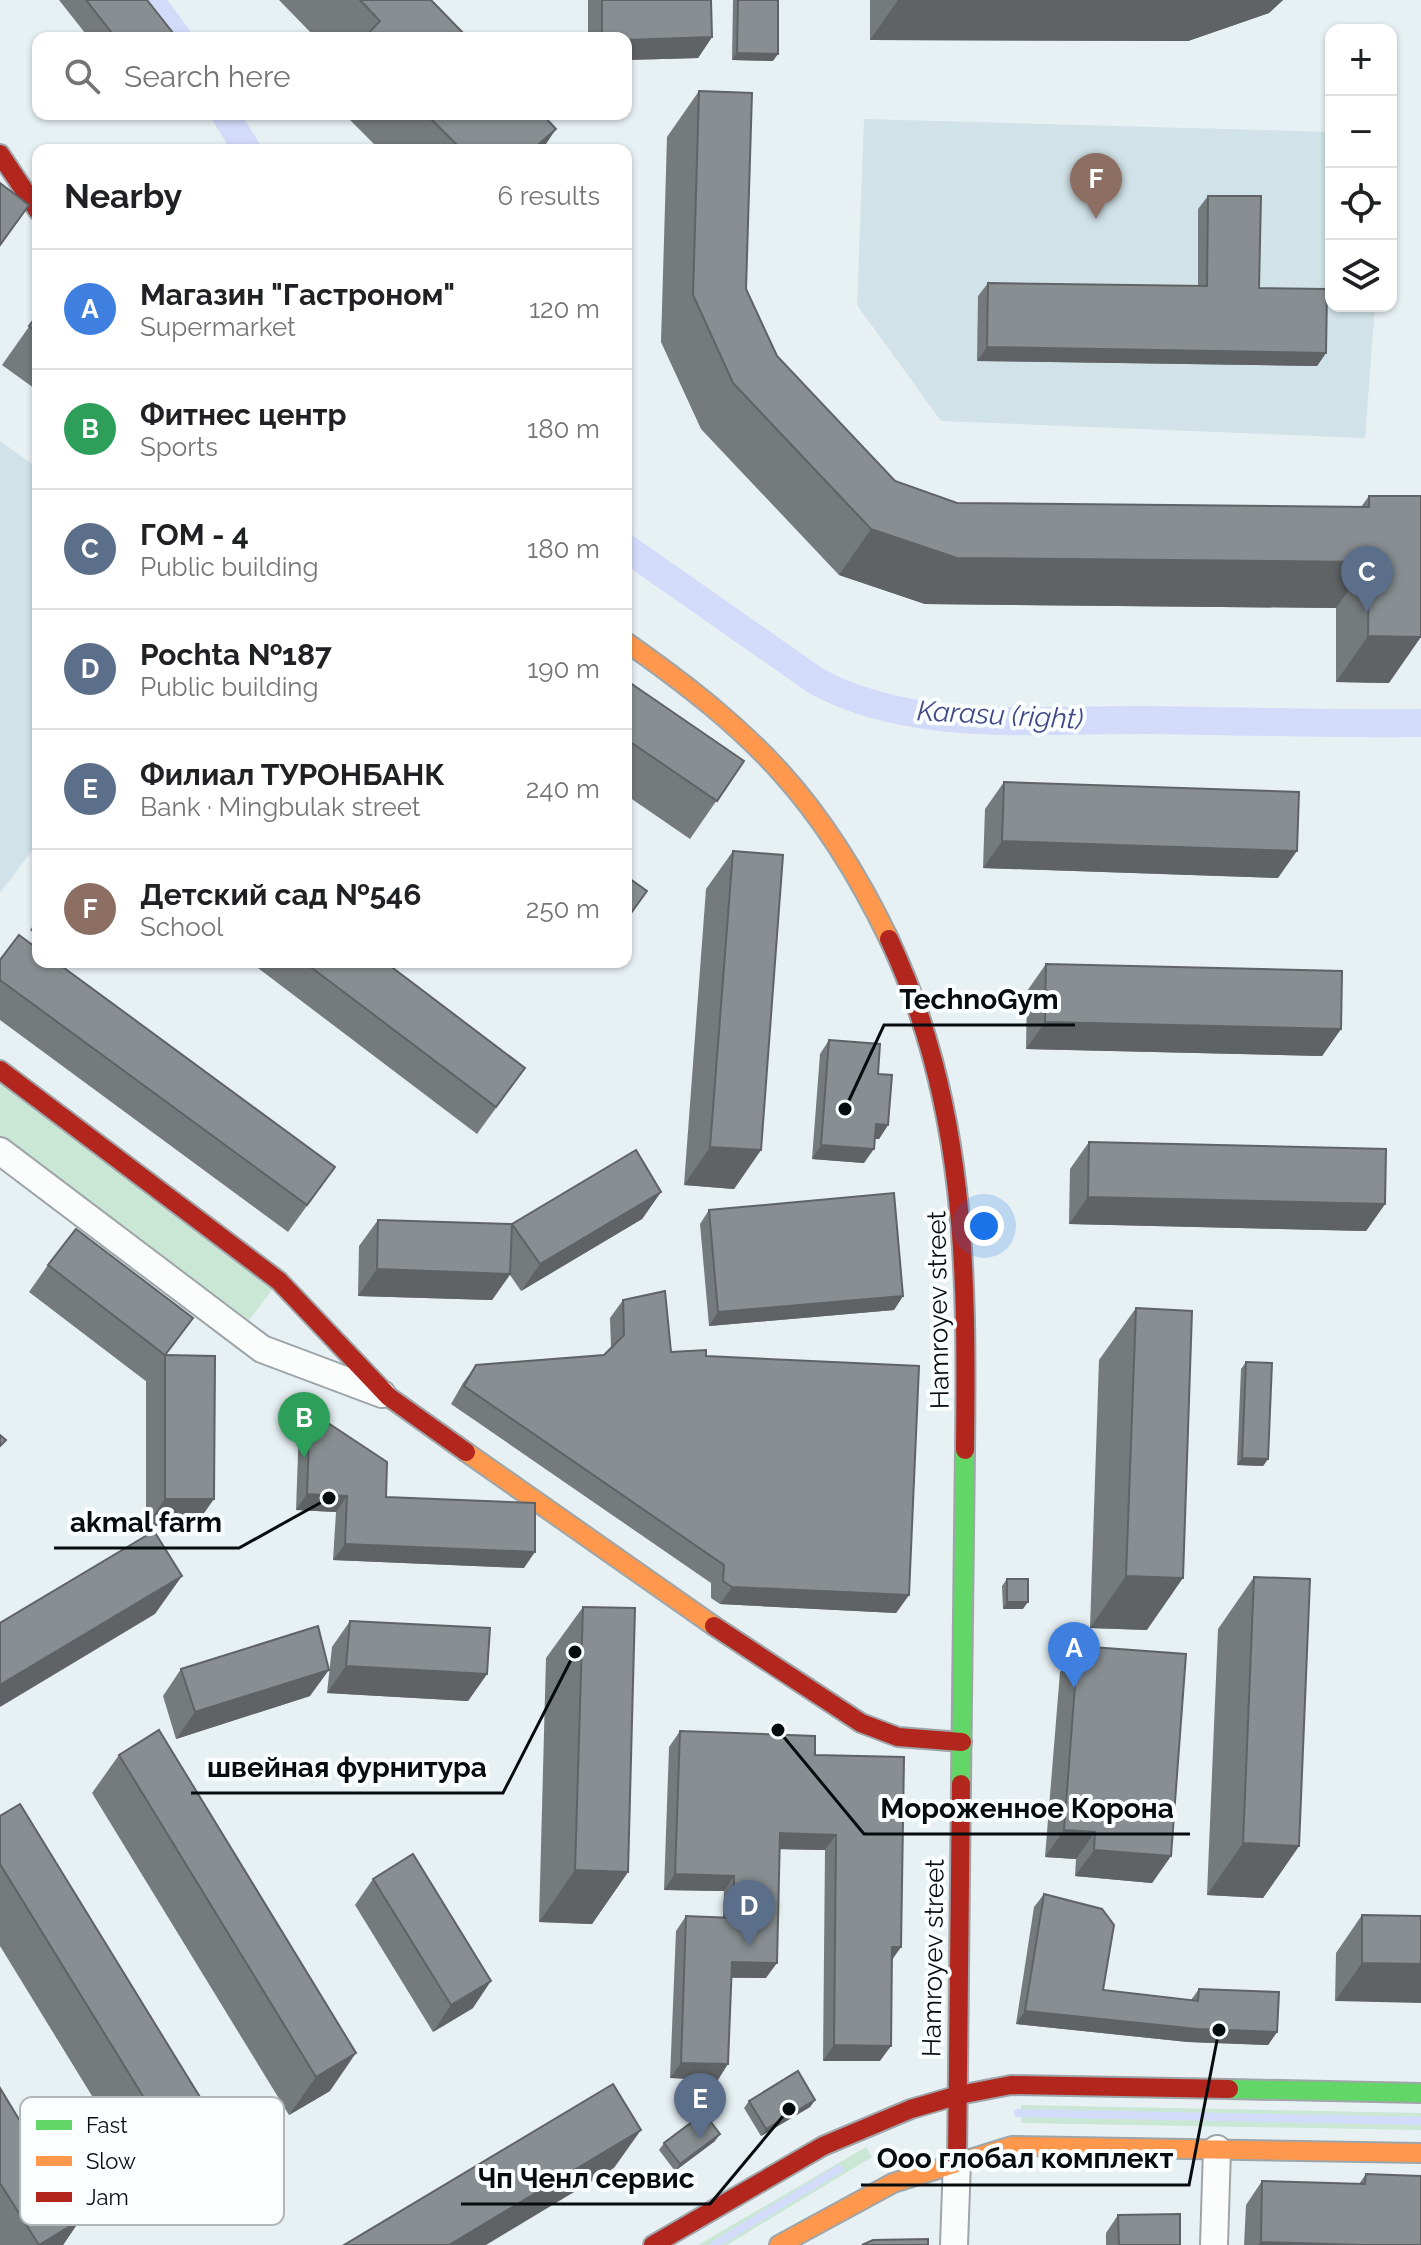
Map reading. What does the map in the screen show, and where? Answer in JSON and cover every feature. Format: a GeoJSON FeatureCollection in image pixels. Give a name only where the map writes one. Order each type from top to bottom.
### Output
{"type":"FeatureCollection","features":[{"type":"Feature","properties":{"kind":"main road"},"geometry":{"type":"LineString","coordinates":[[0,154],[32,202]]}},
{"type":"Feature","properties":{"kind":"main road","name":"Hamroyev street"},"geometry":{"type":"LineString","coordinates":[[632,646],[701,694],[762,748],[808,803],[844,859],[889,943],[929,1047],[957,1162],[965,1217],[957,2161]]}},
{"type":"Feature","properties":{"kind":"main road"},"geometry":{"type":"LineString","coordinates":[[0,1070],[279,1281],[389,1397],[672,1598],[861,1723],[898,1737],[962,1742]]}},
{"type":"Feature","properties":{"kind":"main road"},"geometry":{"type":"LineString","coordinates":[[653,2245],[824,2142],[868,2123],[957,2095],[1011,2085],[1421,2093]]}},
{"type":"Feature","properties":{"kind":"main road"},"geometry":{"type":"LineString","coordinates":[[779,2245],[855,2201],[957,2161],[1012,2146],[1421,2153]]}},
{"type":"Feature","properties":{"kind":"street"},"geometry":{"type":"LineString","coordinates":[[0,1151],[262,1349],[389,1397]]}},
{"type":"Feature","properties":{"kind":"street"},"geometry":{"type":"LineString","coordinates":[[1214,2245],[1217,2149]]}},
{"type":"Feature","properties":{"kind":"street"},"geometry":{"type":"LineString","coordinates":[[954,2245],[957,2161]]}},
{"type":"Feature","properties":{"kind":"shaded area"},"geometry":{"type":"Polygon","coordinates":[[[864,119],[1325,132],[1325,312],[1375,312],[1365,438],[941,421],[857,305],[864,119]]]}},
{"type":"Feature","properties":{"kind":"shaded area"},"geometry":{"type":"Polygon","coordinates":[[[0,441],[32,464],[32,851],[0,893],[0,441]]]}},
{"type":"Feature","properties":{"kind":"green space"},"geometry":{"type":"Polygon","coordinates":[[[0,1070],[279,1281],[239,1333],[0,1151],[0,1070]]]}},
{"type":"Feature","properties":{"kind":"green space"},"geometry":{"type":"Polygon","coordinates":[[[1021,2105],[1421,2113],[1421,2130],[1021,2123],[1021,2105]]]}},
{"type":"Feature","properties":{"kind":"green space"},"geometry":{"type":"Polygon","coordinates":[[[866,2147],[872,2157],[727,2245],[698,2245],[866,2147]]]}},
{"type":"Feature","properties":{"kind":"building"},"geometry":{"type":"Polygon","coordinates":[[[86,0],[147,0],[172,32],[111,32],[86,0]]]}},
{"type":"Feature","properties":{"kind":"building"},"geometry":{"type":"Polygon","coordinates":[[[360,0],[431,0],[462,32],[370,32],[380,21],[360,0]]]}},
{"type":"Feature","properties":{"kind":"building"},"geometry":{"type":"Polygon","coordinates":[[[602,0],[711,0],[712,37],[632,40],[632,32],[602,32],[602,0]]]}},
{"type":"Feature","properties":{"kind":"building"},"geometry":{"type":"Polygon","coordinates":[[[738,0],[778,0],[778,54],[737,53],[738,0]]]}},
{"type":"Feature","properties":{"kind":"building"},"geometry":{"type":"Polygon","coordinates":[[[699,91],[752,93],[746,289],[777,356],[895,481],[957,503],[1369,507],[1369,496],[1421,496],[1421,637],[1368,636],[1369,562],[957,558],[871,529],[733,383],[693,295],[699,91]]]}},
{"type":"Feature","properties":{"kind":"building"},"geometry":{"type":"Polygon","coordinates":[[[432,120],[548,120],[556,129],[539,144],[456,144],[432,120]]]}},
{"type":"Feature","properties":{"kind":"building"},"geometry":{"type":"Polygon","coordinates":[[[0,183],[29,205],[0,245],[0,183]]]}},
{"type":"Feature","properties":{"kind":"building"},"geometry":{"type":"Polygon","coordinates":[[[1208,196],[1261,196],[1259,288],[1325,289],[1326,353],[987,347],[988,283],[1207,286],[1208,196]]]}},
{"type":"Feature","properties":{"kind":"building"},"geometry":{"type":"Polygon","coordinates":[[[632,684],[744,761],[717,801],[632,743],[632,684]]]}},
{"type":"Feature","properties":{"kind":"building"},"geometry":{"type":"Polygon","coordinates":[[[1004,782],[1299,792],[1297,851],[1002,841],[1004,782]]]}},
{"type":"Feature","properties":{"kind":"building"},"geometry":{"type":"Polygon","coordinates":[[[733,851],[783,855],[761,1150],[710,1147],[733,851]]]}},
{"type":"Feature","properties":{"kind":"building"},"geometry":{"type":"Polygon","coordinates":[[[632,880],[647,891],[632,912],[632,880]]]}},
{"type":"Feature","properties":{"kind":"building"},"geometry":{"type":"Polygon","coordinates":[[[19,935],[32,945],[32,968],[64,968],[335,1167],[307,1205],[0,980],[0,960],[19,935]]]}},
{"type":"Feature","properties":{"kind":"building"},"geometry":{"type":"Polygon","coordinates":[[[1046,964],[1342,971],[1341,1029],[1045,1022],[1046,964]]]}},
{"type":"Feature","properties":{"kind":"building"},"geometry":{"type":"Polygon","coordinates":[[[312,968],[393,968],[525,1068],[496,1107],[312,968]]]}},
{"type":"Feature","properties":{"kind":"building"},"geometry":{"type":"Polygon","coordinates":[[[829,1040],[880,1044],[878,1074],[892,1075],[888,1125],[876,1124],[874,1149],[821,1145],[829,1040]]]}},
{"type":"Feature","properties":{"kind":"building"},"geometry":{"type":"Polygon","coordinates":[[[1089,1142],[1386,1149],[1385,1204],[1088,1197],[1089,1142]]]}},
{"type":"Feature","properties":{"kind":"building"},"geometry":{"type":"Polygon","coordinates":[[[636,1150],[661,1192],[540,1264],[512,1224],[636,1150]]]}},
{"type":"Feature","properties":{"kind":"building"},"geometry":{"type":"Polygon","coordinates":[[[894,1193],[903,1296],[718,1312],[709,1210],[894,1193]]]}},
{"type":"Feature","properties":{"kind":"building"},"geometry":{"type":"Polygon","coordinates":[[[378,1220],[512,1224],[510,1274],[377,1269],[378,1220]]]}},
{"type":"Feature","properties":{"kind":"building"},"geometry":{"type":"Polygon","coordinates":[[[76,1229],[193,1318],[165,1355],[48,1265],[76,1229]]]}},
{"type":"Feature","properties":{"kind":"building"},"geometry":{"type":"Polygon","coordinates":[[[665,1291],[671,1352],[706,1350],[706,1356],[919,1366],[909,1595],[732,1587],[723,1581],[724,1565],[464,1386],[476,1365],[604,1355],[624,1335],[623,1300],[665,1291]]]}},
{"type":"Feature","properties":{"kind":"building"},"geometry":{"type":"Polygon","coordinates":[[[1136,1308],[1192,1311],[1183,1578],[1126,1576],[1136,1308]]]}},
{"type":"Feature","properties":{"kind":"building"},"geometry":{"type":"Polygon","coordinates":[[[165,1355],[215,1356],[214,1499],[165,1499],[165,1355]]]}},
{"type":"Feature","properties":{"kind":"building"},"geometry":{"type":"Polygon","coordinates":[[[1246,1362],[1272,1363],[1268,1459],[1242,1458],[1246,1362]]]}},
{"type":"Feature","properties":{"kind":"building"},"geometry":{"type":"Polygon","coordinates":[[[310,1411],[387,1462],[386,1497],[535,1503],[535,1552],[345,1544],[347,1496],[307,1494],[310,1411]]]}},
{"type":"Feature","properties":{"kind":"building"},"geometry":{"type":"Polygon","coordinates":[[[154,1531],[182,1576],[0,1685],[0,1623],[154,1531]]]}},
{"type":"Feature","properties":{"kind":"building"},"geometry":{"type":"Polygon","coordinates":[[[1254,1577],[1310,1579],[1299,1846],[1243,1843],[1254,1577]]]}},
{"type":"Feature","properties":{"kind":"building"},"geometry":{"type":"Polygon","coordinates":[[[1007,1579],[1028,1579],[1028,1602],[1007,1602],[1007,1579]]]}},
{"type":"Feature","properties":{"kind":"building"},"geometry":{"type":"Polygon","coordinates":[[[583,1607],[635,1608],[628,1872],[575,1870],[583,1607]]]}},
{"type":"Feature","properties":{"kind":"building"},"geometry":{"type":"Polygon","coordinates":[[[350,1621],[490,1628],[487,1674],[346,1666],[350,1621]]]}},
{"type":"Feature","properties":{"kind":"building"},"geometry":{"type":"Polygon","coordinates":[[[318,1626],[329,1670],[195,1712],[181,1669],[318,1626]]]}},
{"type":"Feature","properties":{"kind":"building"},"geometry":{"type":"Polygon","coordinates":[[[1078,1646],[1186,1654],[1171,1856],[1094,1850],[1095,1832],[1064,1830],[1078,1646]]]}},
{"type":"Feature","properties":{"kind":"building"},"geometry":{"type":"Polygon","coordinates":[[[159,1730],[356,2053],[316,2077],[119,1755],[159,1730]]]}},
{"type":"Feature","properties":{"kind":"building"},"geometry":{"type":"Polygon","coordinates":[[[680,1731],[815,1736],[815,1755],[904,1757],[901,1947],[892,1947],[891,2046],[834,2045],[836,1835],[780,1833],[777,1963],[732,1962],[728,2064],[681,2063],[686,1916],[734,1918],[734,1876],[675,1874],[680,1731]]]}},
{"type":"Feature","properties":{"kind":"building"},"geometry":{"type":"Polygon","coordinates":[[[20,1804],[200,2097],[143,2097],[0,1864],[0,1816],[20,1804]]]}},
{"type":"Feature","properties":{"kind":"building"},"geometry":{"type":"Polygon","coordinates":[[[413,1854],[491,1981],[451,2005],[373,1879],[413,1854]]]}},
{"type":"Feature","properties":{"kind":"building"},"geometry":{"type":"Polygon","coordinates":[[[1044,1894],[1102,1909],[1114,1925],[1103,1990],[1198,2001],[1199,1989],[1279,1992],[1277,2032],[1197,2029],[1025,2011],[1044,1894]]]}},
{"type":"Feature","properties":{"kind":"building"},"geometry":{"type":"Polygon","coordinates":[[[1362,1915],[1421,1916],[1421,1964],[1362,1963],[1362,1915]]]}},
{"type":"Feature","properties":{"kind":"building"},"geometry":{"type":"Polygon","coordinates":[[[798,2071],[815,2100],[766,2129],[749,2101],[798,2071]]]}},
{"type":"Feature","properties":{"kind":"building"},"geometry":{"type":"Polygon","coordinates":[[[613,2084],[641,2130],[449,2245],[344,2245],[613,2084]]]}},
{"type":"Feature","properties":{"kind":"building"},"geometry":{"type":"Polygon","coordinates":[[[0,2088],[20,2121],[20,2215],[0,2183],[0,2088]]]}},
{"type":"Feature","properties":{"kind":"building"},"geometry":{"type":"Polygon","coordinates":[[[704,2113],[720,2134],[680,2164],[664,2143],[704,2113]]]}},
{"type":"Feature","properties":{"kind":"building"},"geometry":{"type":"Polygon","coordinates":[[[1366,2174],[1421,2176],[1421,2245],[1261,2242],[1262,2181],[1365,2184],[1366,2174]]]}},
{"type":"Feature","properties":{"kind":"building"},"geometry":{"type":"Polygon","coordinates":[[[1180,2214],[1180,2245],[1119,2245],[1118,2215],[1180,2214]]]}},
{"type":"Feature","properties":{"kind":"building"},"geometry":{"type":"Polygon","coordinates":[[[26,2225],[72,2225],[39,2245],[26,2225]]]}},
{"type":"Feature","properties":{"kind":"building"},"geometry":{"type":"Polygon","coordinates":[[[928,2239],[928,2245],[862,2245],[873,2240],[928,2239]]]}},
{"type":"Feature","properties":{"kind":"waterway","name":"Karasu (right)"},"geometry":{"type":"LineString","coordinates":[[150,0],[174,32]]}},
{"type":"Feature","properties":{"kind":"waterway","name":"Karasu (right)"},"geometry":{"type":"LineString","coordinates":[[229,120],[243,144]]}},
{"type":"Feature","properties":{"kind":"waterway","name":"Karasu (right)"},"geometry":{"type":"LineString","coordinates":[[632,552],[816,681],[854,698],[893,709],[977,720],[1421,723]]}},
{"type":"Feature","properties":{"kind":"waterway"},"geometry":{"type":"LineString","coordinates":[[1018,2113],[1421,2121]]}},
{"type":"Feature","properties":{"kind":"waterway"},"geometry":{"type":"LineString","coordinates":[[714,2245],[839,2169]]}},
{"type":"Feature","properties":{"kind":"traffic: fast"},"geometry":{"type":"LineString","coordinates":[[961,1784],[965,1450]]}},
{"type":"Feature","properties":{"kind":"traffic: fast"},"geometry":{"type":"LineString","coordinates":[[1229,2089],[1421,2093]]}},
{"type":"Feature","properties":{"kind":"traffic: slow"},"geometry":{"type":"LineString","coordinates":[[632,646],[711,706],[780,771],[837,846],[889,939]]}},
{"type":"Feature","properties":{"kind":"traffic: slow"},"geometry":{"type":"LineString","coordinates":[[466,1452],[714,1626]]}},
{"type":"Feature","properties":{"kind":"traffic: slow"},"geometry":{"type":"LineString","coordinates":[[779,2245],[893,2183],[1012,2146],[1421,2153]]}},
{"type":"Feature","properties":{"kind":"traffic: jam"},"geometry":{"type":"LineString","coordinates":[[0,154],[32,202]]}},
{"type":"Feature","properties":{"kind":"traffic: jam"},"geometry":{"type":"LineString","coordinates":[[889,939],[915,1001],[934,1064],[948,1127],[962,1254],[965,1450]]}},
{"type":"Feature","properties":{"kind":"traffic: jam"},"geometry":{"type":"LineString","coordinates":[[0,1070],[279,1281],[389,1397],[466,1452]]}},
{"type":"Feature","properties":{"kind":"traffic: jam"},"geometry":{"type":"LineString","coordinates":[[714,1626],[861,1723],[898,1737],[962,1742]]}},
{"type":"Feature","properties":{"kind":"traffic: jam"},"geometry":{"type":"LineString","coordinates":[[957,2161],[961,1784]]}},
{"type":"Feature","properties":{"kind":"traffic: jam"},"geometry":{"type":"LineString","coordinates":[[653,2245],[823,2146],[911,2109],[959,2095],[1011,2085],[1229,2089]]}},
{"type":"Feature","properties":{"kind":"place","name":"Детский сад №546"},"geometry":{"type":"Point","coordinates":[1096,219]}},
{"type":"Feature","properties":{"kind":"place","name":"ГОМ - 4"},"geometry":{"type":"Point","coordinates":[1367,612]}},
{"type":"Feature","properties":{"kind":"place","name":"TechnoGym"},"geometry":{"type":"Point","coordinates":[845,1109]}},
{"type":"Feature","properties":{"kind":"place","name":"Фитнес центр"},"geometry":{"type":"Point","coordinates":[304,1458]}},
{"type":"Feature","properties":{"kind":"place","name":"akmal farm"},"geometry":{"type":"Point","coordinates":[329,1498]}},
{"type":"Feature","properties":{"kind":"place","name":"швейная фурнитура"},"geometry":{"type":"Point","coordinates":[575,1652]}},
{"type":"Feature","properties":{"kind":"place","name":"Магазин \"Гастроном\""},"geometry":{"type":"Point","coordinates":[1074,1688]}},
{"type":"Feature","properties":{"kind":"place","name":"Мороженное Корона"},"geometry":{"type":"Point","coordinates":[778,1730]}},
{"type":"Feature","properties":{"kind":"place","name":"Pochta №187"},"geometry":{"type":"Point","coordinates":[749,1946]}},
{"type":"Feature","properties":{"kind":"place","name":"Ооо глобал комплект"},"geometry":{"type":"Point","coordinates":[1219,2030]}},
{"type":"Feature","properties":{"kind":"place","name":"Чп Ченл сервис"},"geometry":{"type":"Point","coordinates":[789,2109]}},
{"type":"Feature","properties":{"kind":"place","name":"Филиал ТУРОНБАНК"},"geometry":{"type":"Point","coordinates":[700,2139]}}]}
